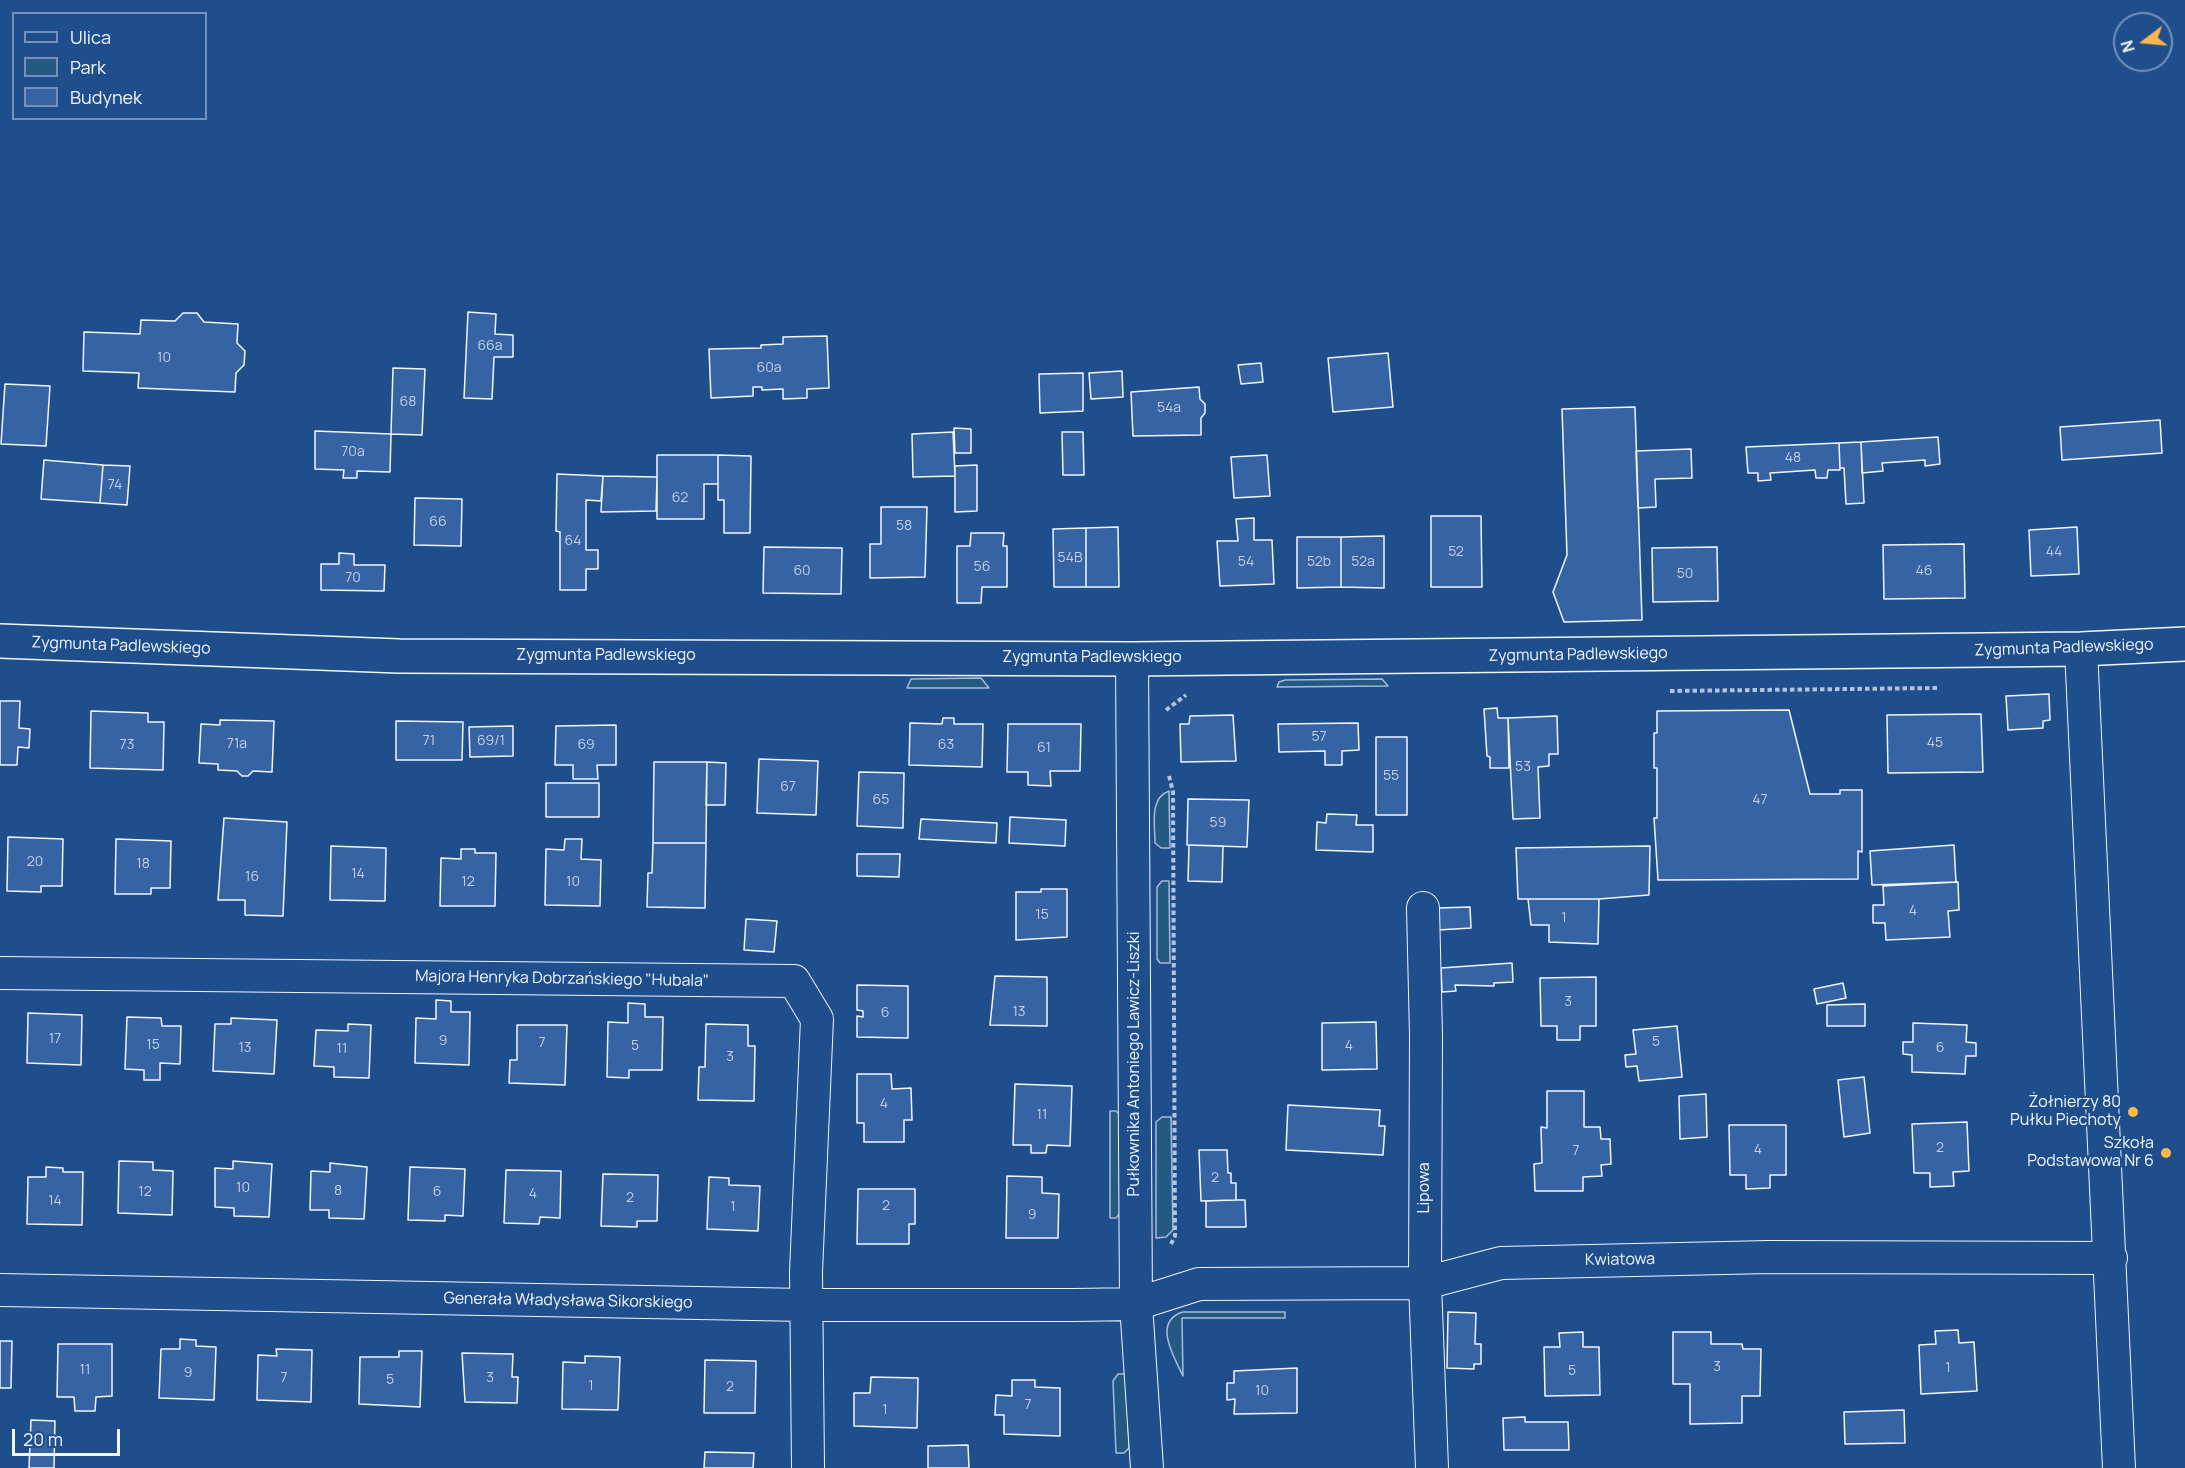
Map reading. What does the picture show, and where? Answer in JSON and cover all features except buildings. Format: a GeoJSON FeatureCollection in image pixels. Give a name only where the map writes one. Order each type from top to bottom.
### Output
{"type":"FeatureCollection","features":[{"type":"Feature","properties":{"kind":"street","name":"Zygmunta Padlewskiego"},"geometry":{"type":"LineString","coordinates":[[0,641],[399,656],[1132,659],[2081,649],[2185,644]]}},
{"type":"Feature","properties":{"kind":"street"},"geometry":{"type":"LineString","coordinates":[[2081,649],[2119,1468]]}},
{"type":"Feature","properties":{"kind":"street","name":"Pułkownika Antoniego Lawicz-Liszki"},"geometry":{"type":"LineString","coordinates":[[1132,659],[1136,1304],[1147,1468]]}},
{"type":"Feature","properties":{"kind":"street","name":"Lipowa"},"geometry":{"type":"LineString","coordinates":[[1423,908],[1426,1036],[1425,1283],[1432,1468]]}},
{"type":"Feature","properties":{"kind":"street","name":"Majora Henryka Dobrzańskiego \"Hubala\""},"geometry":{"type":"LineString","coordinates":[[0,974],[794,981],[817,1019],[806,1305]]}},
{"type":"Feature","properties":{"kind":"street","name":"Kwiatowa"},"geometry":{"type":"LineString","coordinates":[[1136,1304],[1199,1284],[1425,1283],[1502,1263],[1769,1257],[2111,1258]]}},
{"type":"Feature","properties":{"kind":"street","name":"Generała Władysława Sikorskiego"},"geometry":{"type":"LineString","coordinates":[[0,1290],[806,1305],[1136,1304]]}},
{"type":"Feature","properties":{"kind":"street"},"geometry":{"type":"LineString","coordinates":[[806,1305],[808,1468]]}},
{"type":"Feature","properties":{"kind":"green space"},"geometry":{"type":"Polygon","coordinates":[[[981,678],[989,688],[907,688],[911,679],[981,678]]]}},
{"type":"Feature","properties":{"kind":"green space"},"geometry":{"type":"Polygon","coordinates":[[[1382,679],[1388,686],[1277,687],[1279,682],[1285,680],[1382,679]]]}},
{"type":"Feature","properties":{"kind":"green space"},"geometry":{"type":"Polygon","coordinates":[[[1169,791],[1170,848],[1161,848],[1155,843],[1154,813],[1158,800],[1169,791]]]}},
{"type":"Feature","properties":{"kind":"green space"},"geometry":{"type":"Polygon","coordinates":[[[1162,881],[1169,881],[1170,963],[1160,963],[1157,959],[1157,887],[1162,881]]]}},
{"type":"Feature","properties":{"kind":"green space"},"geometry":{"type":"Polygon","coordinates":[[[1110,1111],[1116,1111],[1122,1117],[1121,1212],[1116,1218],[1110,1218],[1110,1111]]]}},
{"type":"Feature","properties":{"kind":"green space"},"geometry":{"type":"Polygon","coordinates":[[[1162,1117],[1171,1117],[1173,1230],[1166,1237],[1156,1238],[1156,1122],[1162,1117]]]}},
{"type":"Feature","properties":{"kind":"green space"},"geometry":{"type":"Polygon","coordinates":[[[1183,1312],[1285,1312],[1285,1318],[1182,1318],[1183,1376],[1171,1350],[1167,1331],[1174,1317],[1183,1312]]]}},
{"type":"Feature","properties":{"kind":"green space"},"geometry":{"type":"Polygon","coordinates":[[[1118,1374],[1126,1374],[1129,1448],[1124,1453],[1116,1453],[1113,1381],[1118,1374]]]}},
{"type":"Feature","properties":{"kind":"place","name":"Żołnierzy 80 Pułku Piechoty"},"geometry":{"type":"Point","coordinates":[2133,1112]}},
{"type":"Feature","properties":{"kind":"place","name":"Szkoła Podstawowa Nr 6"},"geometry":{"type":"Point","coordinates":[2166,1153]}}]}
